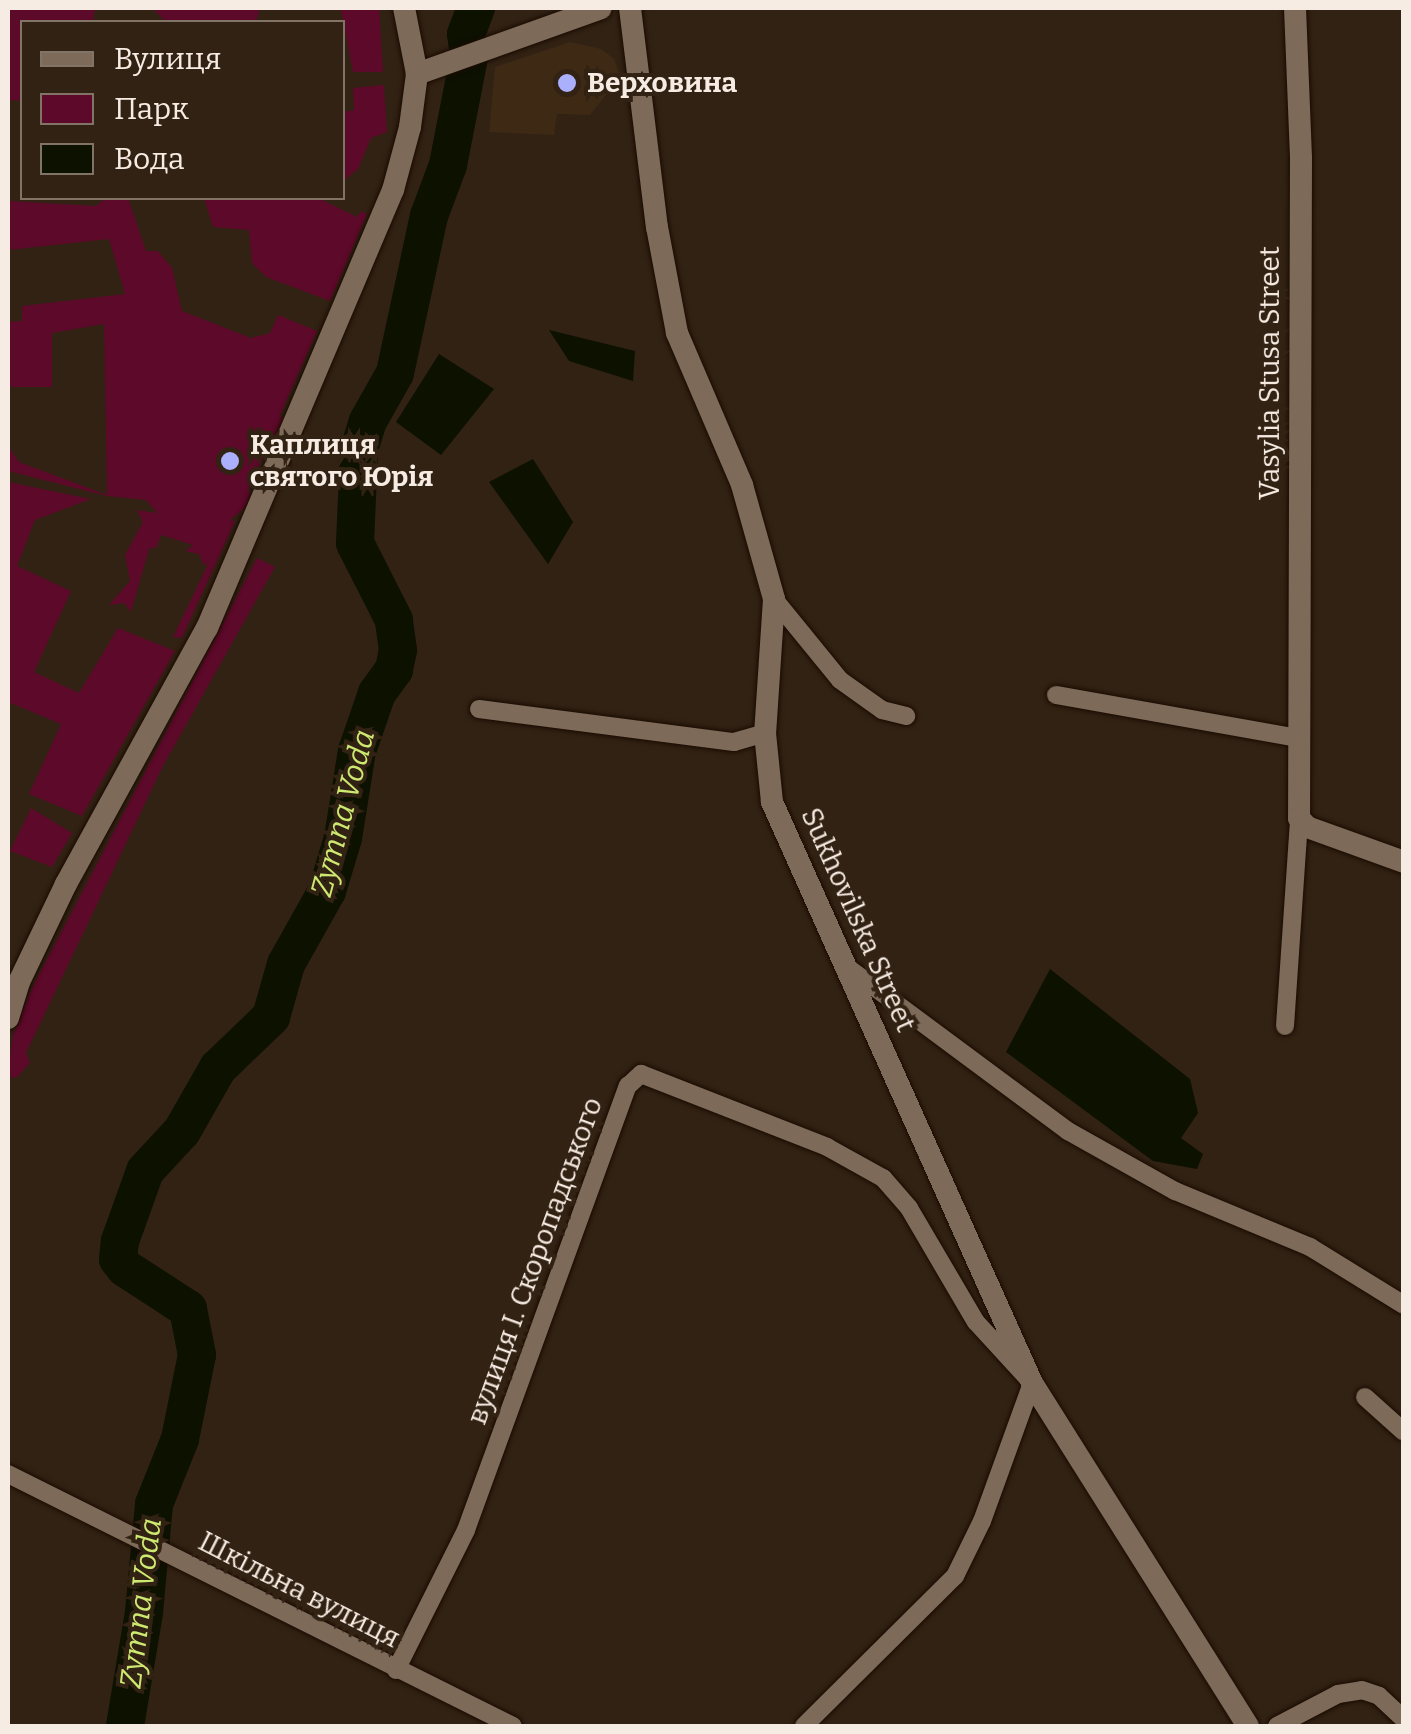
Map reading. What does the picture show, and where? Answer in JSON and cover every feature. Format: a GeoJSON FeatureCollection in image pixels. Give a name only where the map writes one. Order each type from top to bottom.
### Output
{"type":"FeatureCollection","features":[{"type":"Feature","properties":{"kind":"street"},"geometry":{"type":"LineString","coordinates":[[8,1018],[19,982],[66,884],[207,628],[316,380],[393,190],[410,127],[417,74],[404,8]]}},
{"type":"Feature","properties":{"kind":"street"},"geometry":{"type":"LineString","coordinates":[[417,74],[600,8]]}},
{"type":"Feature","properties":{"kind":"street","name":"Sukhovilska Street"},"geometry":{"type":"LineString","coordinates":[[630,8],[657,227],[677,333],[742,485],[774,599],[765,733],[772,802],[1032,1383],[1248,1726]]}},
{"type":"Feature","properties":{"kind":"street","name":"Vasylia Stusa Street"},"geometry":{"type":"LineString","coordinates":[[1284,1026],[1299,818],[1300,158],[1294,8]]}},
{"type":"Feature","properties":{"kind":"street"},"geometry":{"type":"LineString","coordinates":[[774,599],[840,680],[882,710],[906,716]]}},
{"type":"Feature","properties":{"kind":"street"},"geometry":{"type":"LineString","coordinates":[[1056,695],[1298,738]]}},
{"type":"Feature","properties":{"kind":"street"},"geometry":{"type":"LineString","coordinates":[[479,708],[734,742],[765,733]]}},
{"type":"Feature","properties":{"kind":"street"},"geometry":{"type":"LineString","coordinates":[[1299,818],[1307,826],[1404,862]]}},
{"type":"Feature","properties":{"kind":"street"},"geometry":{"type":"LineString","coordinates":[[845,965],[1068,1131],[1175,1191],[1310,1247],[1404,1305]]}},
{"type":"Feature","properties":{"kind":"street","name":"вулиця І. Скоропадського"},"geometry":{"type":"LineString","coordinates":[[396,1670],[466,1530],[628,1086],[642,1074],[827,1147],[883,1178],[909,1208],[976,1322],[1032,1383]]}},
{"type":"Feature","properties":{"kind":"street"},"geometry":{"type":"LineString","coordinates":[[804,1726],[955,1576],[982,1521],[1032,1383]]}},
{"type":"Feature","properties":{"kind":"street"},"geometry":{"type":"LineString","coordinates":[[1364,1396],[1404,1432]]}},
{"type":"Feature","properties":{"kind":"street","name":"Шкільна вулиця"},"geometry":{"type":"LineString","coordinates":[[8,1474],[513,1726]]}},
{"type":"Feature","properties":{"kind":"street"},"geometry":{"type":"LineString","coordinates":[[1277,1726],[1338,1694],[1362,1690],[1379,1696],[1404,1719]]}},
{"type":"Feature","properties":{"kind":"shaded area"},"geometry":{"type":"Polygon","coordinates":[[[570,42],[601,49],[614,59],[624,86],[608,92],[590,115],[557,114],[554,135],[489,132],[495,67],[570,42]]]}},
{"type":"Feature","properties":{"kind":"green space"},"geometry":{"type":"Polygon","coordinates":[[[8,8],[95,8],[93,20],[20,20],[20,101],[8,100],[8,8]]]}},
{"type":"Feature","properties":{"kind":"green space"},"geometry":{"type":"Polygon","coordinates":[[[152,8],[260,8],[257,20],[164,20],[152,8]]]}},
{"type":"Feature","properties":{"kind":"green space"},"geometry":{"type":"Polygon","coordinates":[[[379,8],[383,72],[353,72],[341,10],[379,8]]]}},
{"type":"Feature","properties":{"kind":"green space"},"geometry":{"type":"Polygon","coordinates":[[[384,85],[387,132],[371,138],[358,169],[345,179],[345,112],[354,110],[353,88],[384,85]]]}},
{"type":"Feature","properties":{"kind":"green space"},"geometry":{"type":"Polygon","coordinates":[[[104,200],[129,200],[146,251],[158,251],[172,268],[182,311],[251,338],[270,333],[278,315],[317,331],[280,415],[283,419],[248,489],[253,501],[230,520],[235,521],[182,638],[173,637],[209,562],[204,566],[199,554],[185,551],[193,545],[161,535],[157,547],[149,549],[131,612],[124,603],[109,605],[130,581],[125,555],[143,522],[137,510],[157,513],[146,500],[107,496],[8,471],[8,446],[19,462],[107,495],[104,324],[52,333],[52,387],[8,387],[8,322],[22,321],[22,306],[125,294],[109,239],[8,250],[8,201],[96,206],[104,200]]]}},
{"type":"Feature","properties":{"kind":"green space"},"geometry":{"type":"Polygon","coordinates":[[[205,200],[322,200],[357,217],[361,211],[367,214],[330,301],[266,277],[252,263],[249,230],[213,227],[205,200]]]}},
{"type":"Feature","properties":{"kind":"green space"},"geometry":{"type":"Polygon","coordinates":[[[8,482],[91,499],[35,520],[17,566],[71,591],[34,672],[79,693],[118,628],[175,651],[82,816],[29,794],[61,724],[8,702],[8,482]]]}},
{"type":"Feature","properties":{"kind":"green space"},"geometry":{"type":"Polygon","coordinates":[[[257,558],[275,567],[163,766],[26,1053],[30,1063],[16,1078],[8,1076],[13,1035],[32,988],[257,558]]]}},
{"type":"Feature","properties":{"kind":"green space"},"geometry":{"type":"Polygon","coordinates":[[[31,808],[72,833],[52,867],[10,851],[31,808]]]}},
{"type":"Feature","properties":{"kind":"water"},"geometry":{"type":"Polygon","coordinates":[[[549,330],[635,351],[633,381],[569,361],[549,330]]]}},
{"type":"Feature","properties":{"kind":"water"},"geometry":{"type":"Polygon","coordinates":[[[439,354],[494,389],[441,455],[396,422],[439,354]]]}},
{"type":"Feature","properties":{"kind":"water"},"geometry":{"type":"Polygon","coordinates":[[[533,459],[573,522],[548,564],[489,482],[533,459]]]}},
{"type":"Feature","properties":{"kind":"water"},"geometry":{"type":"Polygon","coordinates":[[[1050,969],[1190,1079],[1198,1113],[1181,1138],[1203,1154],[1197,1169],[1153,1161],[1006,1052],[1050,969]]]}},
{"type":"Feature","properties":{"kind":"waterway","name":"Zymna Voda"},"geometry":{"type":"LineString","coordinates":[[125,1726],[144,1612],[154,1504],[180,1439],[197,1355],[188,1309],[125,1268],[118,1259],[120,1241],[145,1171],[182,1131],[218,1068],[271,1017],[286,964],[327,891],[343,838],[357,751],[377,693],[394,670],[398,650],[394,620],[355,543],[359,450],[368,421],[395,373],[429,216],[448,165],[469,57],[466,34],[476,8]]}},
{"type":"Feature","properties":{"kind":"place","name":"Верховина"},"geometry":{"type":"Point","coordinates":[567,83]}},
{"type":"Feature","properties":{"kind":"place","name":"Каплиця святого Юрія"},"geometry":{"type":"Point","coordinates":[230,461]}}]}
